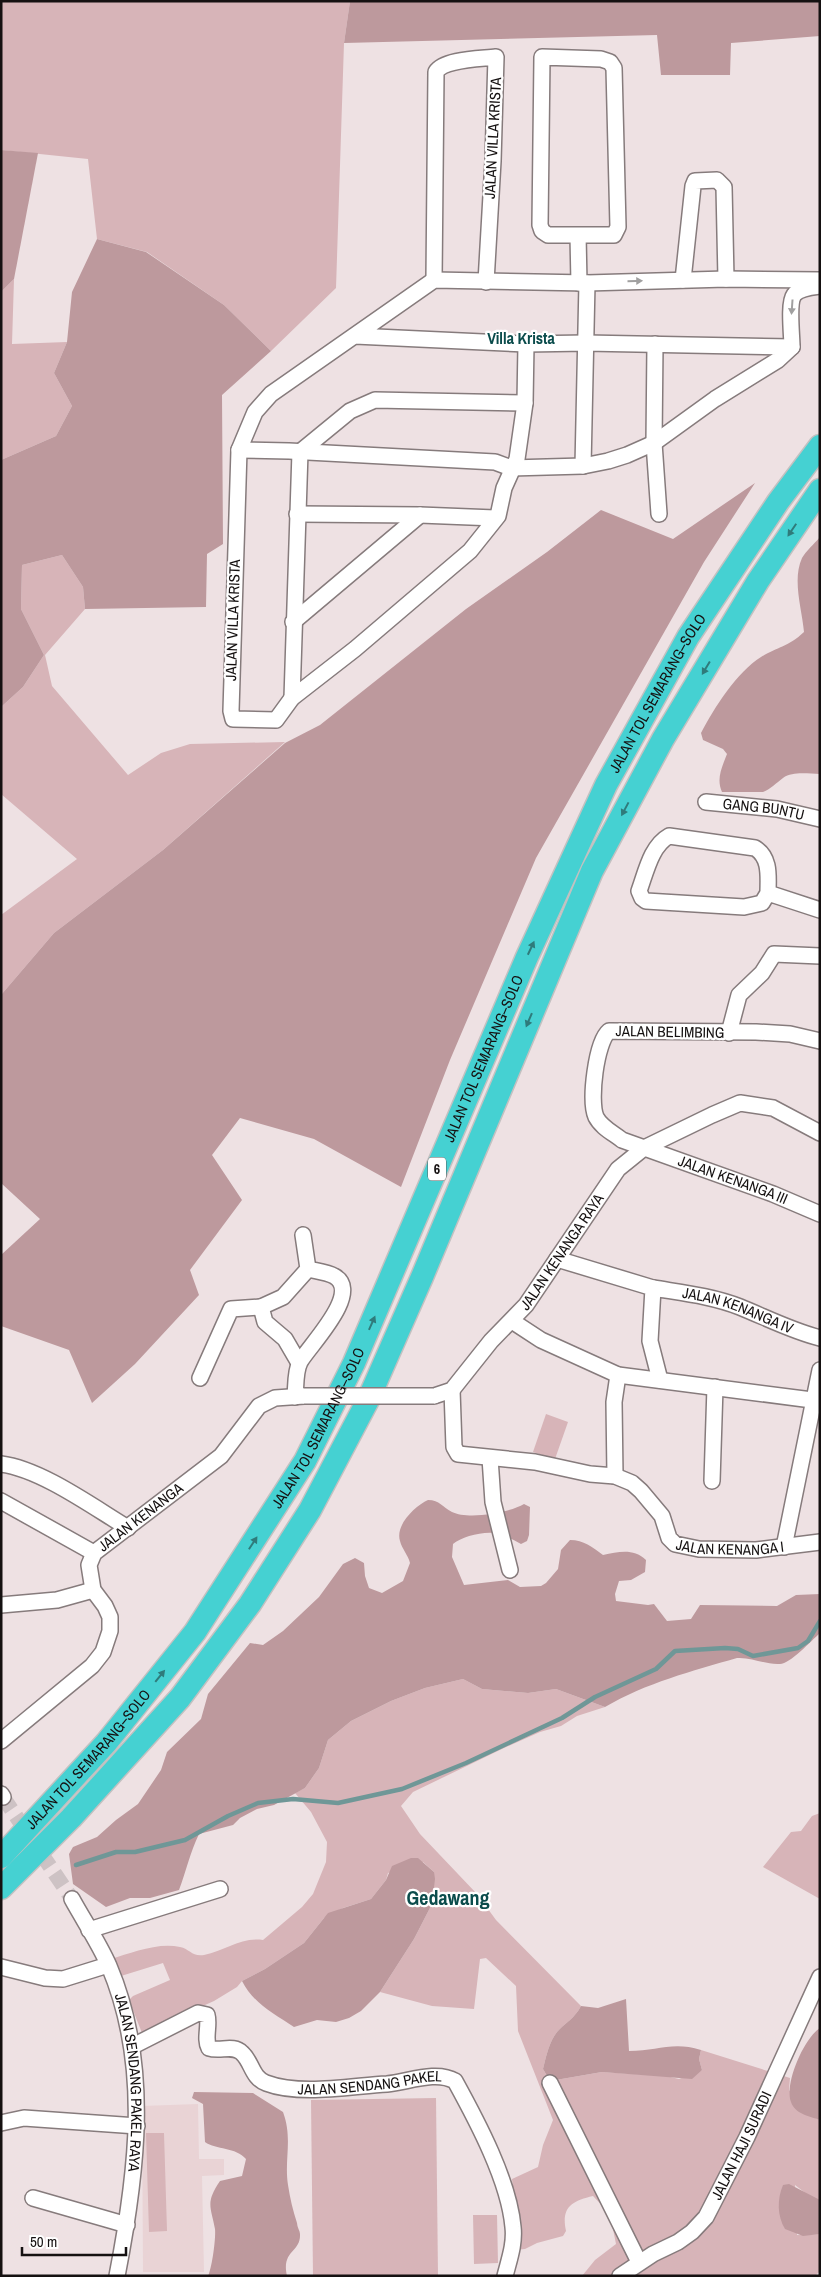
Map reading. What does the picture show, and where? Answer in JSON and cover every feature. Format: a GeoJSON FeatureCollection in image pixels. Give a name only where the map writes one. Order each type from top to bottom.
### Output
{"type":"FeatureCollection","features":[{"type":"Feature","properties":{"kind":"highway","name":"JALAN TOL SEMARANG–SOLO"},"geometry":{"type":"LineString","coordinates":[[1,1857],[106,1743],[195,1632],[304,1460],[354,1363],[527,957],[606,785],[688,637],[778,502],[820,446]]}},
{"type":"Feature","properties":{"kind":"highway","name":"JALAN TOL SEMARANG–SOLO"},"geometry":{"type":"LineString","coordinates":[[1,1888],[71,1818],[180,1698],[250,1604],[310,1510],[368,1400],[422,1277],[592,871],[662,739],[758,581],[820,490]]}},
{"type":"Feature","properties":{"kind":"street","name":"JALAN VILLA KRISTA"},"geometry":{"type":"LineString","coordinates":[[486,282],[494,161],[496,57],[450,63],[440,67],[436,72],[434,280],[271,394],[255,412],[239,450],[231,711],[233,719],[276,720],[292,698],[355,649],[470,551],[500,512],[504,488],[516,459],[525,403],[526,344]]}},
{"type":"Feature","properties":{"kind":"street"},"geometry":{"type":"LineString","coordinates":[[542,58],[601,59],[610,62],[614,68],[618,227],[614,235],[578,235],[548,235],[542,232],[540,225],[542,58]]}},
{"type":"Feature","properties":{"kind":"street"},"geometry":{"type":"LineString","coordinates":[[683,280],[693,186],[695,181],[700,180],[717,180],[724,187],[726,279]]}},
{"type":"Feature","properties":{"kind":"street"},"geometry":{"type":"LineString","coordinates":[[578,235],[586,343],[583,466]]}},
{"type":"Feature","properties":{"kind":"street"},"geometry":{"type":"LineString","coordinates":[[434,280],[583,283],[726,279],[820,280]]}},
{"type":"Feature","properties":{"kind":"street"},"geometry":{"type":"LineString","coordinates":[[239,450],[495,462],[511,468],[583,466],[608,461],[654,443],[714,399],[778,360],[792,347],[792,303],[794,295],[800,291],[820,286]]}},
{"type":"Feature","properties":{"kind":"street"},"geometry":{"type":"LineString","coordinates":[[355,336],[526,344],[586,343],[792,347]]}},
{"type":"Feature","properties":{"kind":"street"},"geometry":{"type":"LineString","coordinates":[[655,344],[654,443],[659,514]]}},
{"type":"Feature","properties":{"kind":"street"},"geometry":{"type":"LineString","coordinates":[[292,698],[300,452],[350,411],[375,400],[525,403]]}},
{"type":"Feature","properties":{"kind":"street"},"geometry":{"type":"LineString","coordinates":[[297,514],[495,518]]}},
{"type":"Feature","properties":{"kind":"street"},"geometry":{"type":"LineString","coordinates":[[293,622],[420,515]]}},
{"type":"Feature","properties":{"kind":"street","name":"GANG BUNTU"},"geometry":{"type":"LineString","coordinates":[[706,802],[777,809],[820,819]]}},
{"type":"Feature","properties":{"kind":"street"},"geometry":{"type":"LineString","coordinates":[[669,836],[755,848],[760,851],[766,860],[769,871],[768,893],[762,903],[744,907],[646,901],[642,898],[639,891],[655,849],[659,843],[669,836]]}},
{"type":"Feature","properties":{"kind":"street"},"geometry":{"type":"LineString","coordinates":[[768,893],[820,910]]}},
{"type":"Feature","properties":{"kind":"street"},"geometry":{"type":"LineString","coordinates":[[729,1033],[739,995],[762,973],[774,954],[820,956]]}},
{"type":"Feature","properties":{"kind":"street","name":"JALAN BELIMBING"},"geometry":{"type":"LineString","coordinates":[[644,1148],[622,1140],[601,1125],[596,1118],[594,1110],[596,1063],[603,1038],[609,1031],[790,1034],[820,1041]]}},
{"type":"Feature","properties":{"kind":"street","name":"JALAN KENANGA RAYA"},"geometry":{"type":"LineString","coordinates":[[452,1390],[491,1341],[526,1305],[618,1169],[644,1148],[740,1103],[773,1108],[820,1132]]}},
{"type":"Feature","properties":{"kind":"street","name":"JALAN KENANGA III"},"geometry":{"type":"LineString","coordinates":[[644,1148],[773,1194],[820,1214]]}},
{"type":"Feature","properties":{"kind":"street"},"geometry":{"type":"LineString","coordinates":[[303,1235],[308,1269]]}},
{"type":"Feature","properties":{"kind":"street","name":"JALAN KENANGA IV"},"geometry":{"type":"LineString","coordinates":[[557,1259],[653,1288],[698,1294],[739,1307],[768,1320],[820,1338]]}},
{"type":"Feature","properties":{"kind":"street"},"geometry":{"type":"LineString","coordinates":[[200,1378],[231,1309],[261,1307],[283,1297],[308,1269]]}},
{"type":"Feature","properties":{"kind":"street"},"geometry":{"type":"LineString","coordinates":[[299,1363],[329,1325],[342,1294],[340,1281],[335,1276],[308,1269]]}},
{"type":"Feature","properties":{"kind":"street"},"geometry":{"type":"LineString","coordinates":[[653,1288],[650,1340],[660,1380]]}},
{"type":"Feature","properties":{"kind":"street"},"geometry":{"type":"LineString","coordinates":[[261,1307],[266,1322],[284,1339],[299,1363],[300,1397],[434,1396],[452,1390]]}},
{"type":"Feature","properties":{"kind":"street"},"geometry":{"type":"LineString","coordinates":[[512,1321],[541,1340],[618,1375],[815,1399]]}},
{"type":"Feature","properties":{"kind":"street"},"geometry":{"type":"LineString","coordinates":[[784,1547],[820,1370]]}},
{"type":"Feature","properties":{"kind":"street"},"geometry":{"type":"LineString","coordinates":[[615,1476],[614,1402],[618,1375]]}},
{"type":"Feature","properties":{"kind":"street"},"geometry":{"type":"LineString","coordinates":[[712,1481],[715,1387]]}},
{"type":"Feature","properties":{"kind":"street","name":"JALAN KENANGA I"},"geometry":{"type":"LineString","coordinates":[[452,1390],[456,1451],[458,1454],[534,1462],[590,1474],[615,1476],[632,1483],[662,1516],[669,1538],[675,1544],[699,1549],[756,1550],[820,1542]]}},
{"type":"Feature","properties":{"kind":"street","name":"JALAN KENANGA"},"geometry":{"type":"LineString","coordinates":[[1,1741],[99,1660],[110,1631],[110,1617],[105,1606],[93,1590],[89,1565],[94,1553],[221,1456],[259,1406],[275,1398],[300,1397]]}},
{"type":"Feature","properties":{"kind":"street"},"geometry":{"type":"LineString","coordinates":[[490,1458],[493,1502],[510,1570]]}},
{"type":"Feature","properties":{"kind":"street"},"geometry":{"type":"LineString","coordinates":[[1,1464],[13,1465],[57,1485],[128,1528]]}},
{"type":"Feature","properties":{"kind":"street"},"geometry":{"type":"LineString","coordinates":[[1,1501],[94,1553]]}},
{"type":"Feature","properties":{"kind":"street"},"geometry":{"type":"LineString","coordinates":[[1,1605],[57,1600],[93,1590]]}},
{"type":"Feature","properties":{"kind":"street"},"geometry":{"type":"LineString","coordinates":[[89,1930],[220,1889]]}},
{"type":"Feature","properties":{"kind":"street","name":"JALAN SENDANG PAKEL RAYA"},"geometry":{"type":"LineString","coordinates":[[72,1899],[108,1965],[122,2003],[133,2046],[138,2126],[132,2203],[117,2276]]}},
{"type":"Feature","properties":{"kind":"street"},"geometry":{"type":"LineString","coordinates":[[1,1967],[45,1978],[63,1979],[108,1965]]}},
{"type":"Feature","properties":{"kind":"street","name":"JALAN HAJI SURADI"},"geometry":{"type":"LineString","coordinates":[[620,2276],[652,2254],[678,2242],[692,2232],[706,2217],[751,2129],[820,1977]]}},
{"type":"Feature","properties":{"kind":"street","name":"JALAN SENDANG PAKEL"},"geometry":{"type":"LineString","coordinates":[[133,2046],[198,2013],[203,2013],[207,2015],[209,2021],[207,2044],[209,2048],[232,2048],[242,2053],[256,2076],[266,2083],[301,2089],[394,2083],[441,2076],[455,2081],[472,2112],[507,2198],[513,2227],[513,2244],[505,2276]]}},
{"type":"Feature","properties":{"kind":"street"},"geometry":{"type":"LineString","coordinates":[[550,2083],[639,2262]]}},
{"type":"Feature","properties":{"kind":"street"},"geometry":{"type":"LineString","coordinates":[[1,2123],[24,2118],[138,2126]]}},
{"type":"Feature","properties":{"kind":"street"},"geometry":{"type":"LineString","coordinates":[[33,2198],[127,2225]]}},
{"type":"Feature","properties":{"kind":"shaded area"},"geometry":{"type":"Polygon","coordinates":[[[1,1],[350,1],[344,43],[336,288],[271,351],[224,305],[147,252],[97,239],[88,159],[1,150],[1,1]]]}},
{"type":"Feature","properties":{"kind":"shaded area"},"geometry":{"type":"Polygon","coordinates":[[[350,1],[820,1],[820,36],[731,43],[730,75],[661,75],[657,35],[344,43],[350,1]]]}},
{"type":"Feature","properties":{"kind":"shaded area"},"geometry":{"type":"Polygon","coordinates":[[[1,150],[38,153],[14,279],[1,292],[1,150]]]}},
{"type":"Feature","properties":{"kind":"shaded area"},"geometry":{"type":"Polygon","coordinates":[[[97,239],[146,252],[224,305],[271,351],[222,395],[223,544],[207,554],[206,607],[85,609],[83,587],[62,555],[22,565],[21,609],[44,655],[23,687],[1,707],[1,460],[56,436],[72,406],[54,373],[67,342],[72,292],[97,239]]]}},
{"type":"Feature","properties":{"kind":"shaded area"},"geometry":{"type":"Polygon","coordinates":[[[14,279],[12,344],[67,342],[54,373],[72,406],[56,436],[1,460],[1,292],[14,279]]]}},
{"type":"Feature","properties":{"kind":"shaded area"},"geometry":{"type":"Polygon","coordinates":[[[755,483],[704,562],[536,858],[450,1060],[401,1187],[314,1139],[240,1118],[212,1155],[242,1200],[190,1270],[199,1295],[135,1364],[92,1403],[69,1350],[1,1326],[1,1255],[40,1219],[1,1183],[1,995],[54,933],[163,850],[285,743],[320,725],[466,609],[547,552],[601,510],[673,539],[755,483]]]}},
{"type":"Feature","properties":{"kind":"shaded area"},"geometry":{"type":"Polygon","coordinates":[[[820,537],[820,774],[791,774],[763,792],[722,792],[720,778],[727,754],[723,749],[703,740],[701,733],[719,702],[743,672],[761,657],[788,644],[804,632],[798,585],[799,567],[804,555],[820,537]]]}},
{"type":"Feature","properties":{"kind":"shaded area"},"geometry":{"type":"Polygon","coordinates":[[[62,555],[83,587],[85,609],[45,655],[52,686],[128,775],[161,753],[190,744],[285,742],[163,850],[54,933],[1,995],[1,915],[77,859],[1,794],[1,707],[23,687],[44,655],[21,609],[22,565],[62,555]]]}},
{"type":"Feature","properties":{"kind":"shaded area"},"geometry":{"type":"Polygon","coordinates":[[[546,1414],[568,1422],[555,1459],[533,1452],[546,1414]]]}},
{"type":"Feature","properties":{"kind":"shaded area"},"geometry":{"type":"Polygon","coordinates":[[[428,1500],[438,1502],[452,1512],[468,1515],[499,1513],[524,1504],[530,1507],[529,1535],[527,1541],[521,1544],[502,1535],[482,1533],[468,1536],[453,1544],[452,1557],[464,1585],[508,1580],[520,1587],[541,1586],[558,1569],[561,1550],[570,1540],[575,1540],[588,1544],[603,1555],[631,1552],[646,1560],[645,1572],[631,1580],[619,1581],[615,1594],[616,1601],[654,1604],[667,1621],[691,1619],[700,1605],[777,1606],[796,1595],[820,1594],[820,1633],[795,1656],[784,1663],[774,1664],[737,1658],[653,1684],[605,1707],[556,1689],[528,1693],[482,1689],[463,1679],[425,1688],[391,1701],[351,1721],[328,1740],[319,1768],[305,1788],[274,1805],[257,1809],[240,1818],[233,1825],[199,1834],[179,1890],[150,1898],[130,1898],[106,1907],[73,1884],[69,1854],[73,1847],[97,1837],[138,1804],[161,1770],[167,1752],[201,1719],[208,1694],[250,1643],[263,1645],[283,1631],[319,1597],[343,1564],[355,1558],[364,1563],[365,1576],[369,1588],[382,1593],[403,1581],[410,1563],[400,1541],[400,1529],[412,1511],[428,1500]]]}},
{"type":"Feature","properties":{"kind":"shaded area"},"geometry":{"type":"Polygon","coordinates":[[[463,1679],[482,1689],[528,1693],[556,1689],[605,1707],[577,1716],[561,1726],[540,1732],[413,1792],[401,1806],[420,1834],[477,1894],[496,1920],[581,2006],[573,2017],[557,2032],[550,2045],[543,2069],[550,2081],[602,2072],[666,2076],[679,2079],[702,2070],[699,2059],[701,2050],[790,2078],[789,2090],[811,2116],[820,2120],[820,2200],[813,2199],[795,2185],[797,2235],[820,2234],[820,2271],[815,2276],[582,2276],[595,2260],[616,2244],[610,2214],[593,2196],[579,2200],[569,2207],[565,2217],[566,2231],[563,2236],[537,2243],[525,2249],[515,2250],[515,2206],[512,2179],[538,2167],[543,2145],[553,2120],[518,2031],[516,1986],[486,1958],[480,1959],[474,2009],[432,2006],[380,1992],[414,1939],[432,1904],[434,1872],[423,1862],[388,1873],[386,1880],[371,1899],[343,1908],[324,1918],[304,1943],[265,1969],[242,1981],[237,1987],[214,2001],[142,2033],[129,2000],[133,1996],[170,1980],[163,1963],[121,1976],[111,1959],[163,1946],[180,1947],[197,1955],[204,1955],[240,1942],[263,1940],[302,1907],[313,1894],[326,1862],[327,1842],[311,1812],[295,1793],[305,1788],[319,1768],[328,1740],[351,1721],[391,1701],[425,1688],[463,1679]]]}},
{"type":"Feature","properties":{"kind":"shaded area"},"geometry":{"type":"Polygon","coordinates":[[[820,1813],[820,1899],[763,1867],[791,1832],[801,1831],[812,1816],[820,1813]]]}},
{"type":"Feature","properties":{"kind":"shaded area"},"geometry":{"type":"Polygon","coordinates":[[[411,1858],[418,1858],[434,1872],[432,1904],[414,1939],[380,1992],[361,2011],[349,2018],[336,2022],[317,2020],[294,2027],[272,2013],[252,1996],[242,1981],[265,1969],[304,1943],[328,1913],[371,1899],[386,1880],[392,1866],[411,1858]]]}},
{"type":"Feature","properties":{"kind":"shaded area"},"geometry":{"type":"Polygon","coordinates":[[[626,1999],[629,2051],[673,2046],[691,2047],[701,2050],[699,2059],[702,2070],[692,2079],[602,2072],[550,2081],[543,2069],[550,2045],[557,2032],[573,2017],[581,2006],[598,2008],[626,1999]]]}},
{"type":"Feature","properties":{"kind":"shaded area"},"geometry":{"type":"Polygon","coordinates":[[[820,2028],[820,2120],[803,2114],[793,2106],[790,2084],[802,2051],[814,2033],[820,2028]]]}},
{"type":"Feature","properties":{"kind":"shaded area"},"geometry":{"type":"Polygon","coordinates":[[[194,2092],[253,2093],[283,2112],[288,2140],[288,2185],[300,2234],[298,2245],[287,2261],[287,2276],[208,2276],[215,2239],[210,2205],[212,2195],[220,2181],[242,2176],[246,2159],[237,2152],[205,2142],[203,2104],[192,2098],[194,2092]]]}},
{"type":"Feature","properties":{"kind":"shaded area"},"geometry":{"type":"Polygon","coordinates":[[[436,2098],[438,2276],[313,2276],[311,2100],[436,2098]]]}},
{"type":"Feature","properties":{"kind":"shaded area"},"geometry":{"type":"Polygon","coordinates":[[[198,2104],[199,2159],[224,2159],[224,2175],[202,2176],[204,2272],[143,2272],[142,2106],[198,2104]]]}},
{"type":"Feature","properties":{"kind":"shaded area"},"geometry":{"type":"Polygon","coordinates":[[[146,2133],[164,2133],[167,2231],[149,2232],[146,2133]]]}},
{"type":"Feature","properties":{"kind":"shaded area"},"geometry":{"type":"Polygon","coordinates":[[[789,2184],[820,2200],[820,2234],[803,2236],[785,2229],[780,2219],[779,2202],[783,2185],[789,2184]]]}},
{"type":"Feature","properties":{"kind":"shaded area"},"geometry":{"type":"Polygon","coordinates":[[[473,2215],[497,2215],[498,2263],[474,2264],[473,2215]]]}},
{"type":"Feature","properties":{"kind":"waterway"},"geometry":{"type":"LineString","coordinates":[[76,1865],[116,1852],[135,1852],[185,1840],[228,1816],[258,1803],[293,1799],[338,1803],[402,1789],[466,1763],[562,1718],[595,1697],[656,1669],[675,1651],[725,1648],[738,1649],[753,1656],[798,1648],[808,1641],[820,1621]]}},
{"type":"Feature","properties":{"kind":"tunnel"},"geometry":{"type":"LineString","coordinates":[[3,1797],[72,1899]]}},
{"type":"Feature","properties":{"kind":"district","name":"Villa Krista"},"geometry":{"type":"Point","coordinates":[521,338]}},
{"type":"Feature","properties":{"kind":"district","name":"Gedawang"},"geometry":{"type":"Point","coordinates":[448,1898]}}]}
